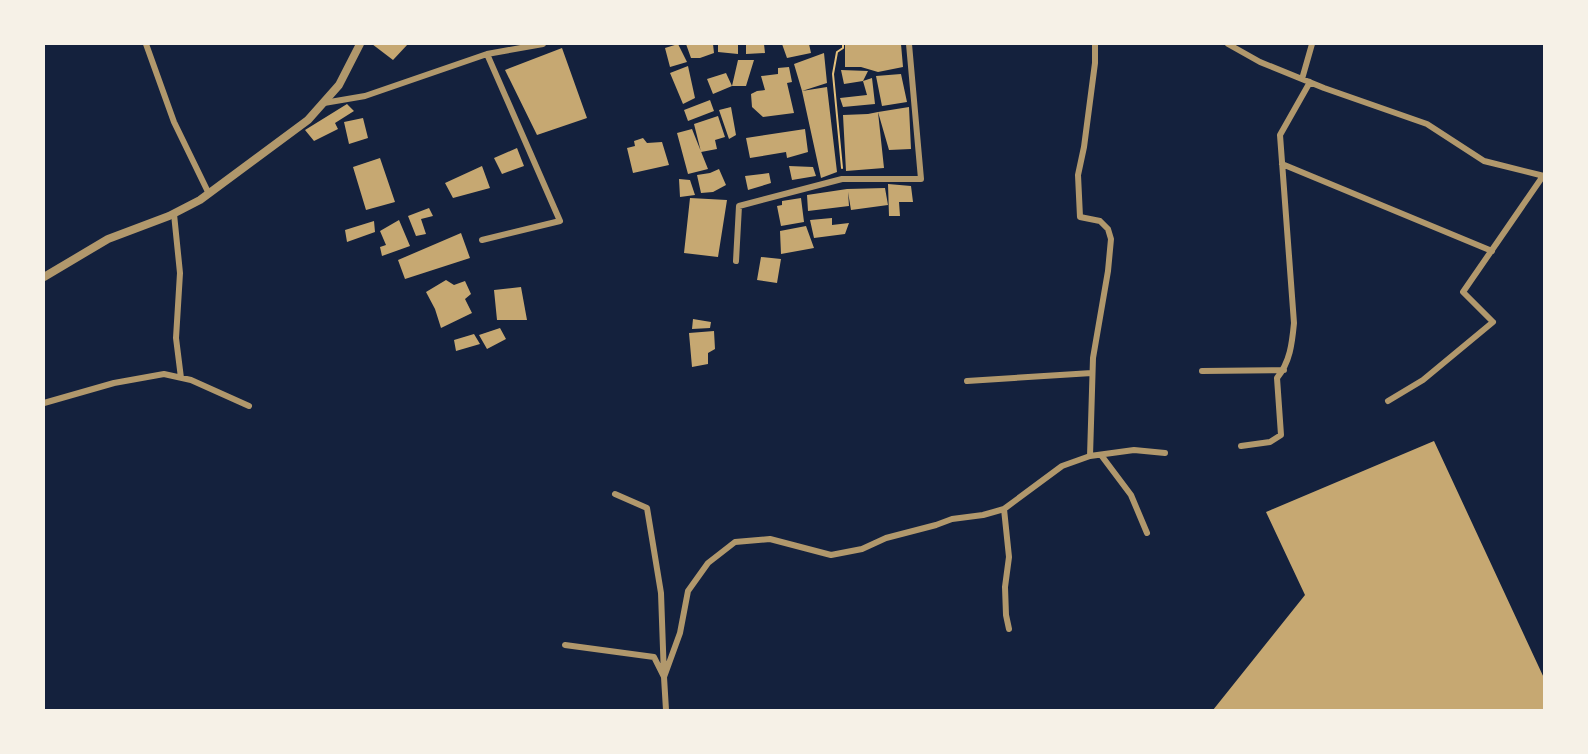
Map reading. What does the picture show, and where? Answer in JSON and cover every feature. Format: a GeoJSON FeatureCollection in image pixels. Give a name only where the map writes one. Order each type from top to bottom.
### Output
{"type":"FeatureCollection","features":[{"type":"Feature","properties":{"kind":"street"},"geometry":{"type":"LineString","coordinates":[[146,44],[174,122],[209,194]]}},
{"type":"Feature","properties":{"kind":"street"},"geometry":{"type":"LineString","coordinates":[[44,277],[108,239],[188,208],[209,194],[308,120],[339,85],[360,44]]}},
{"type":"Feature","properties":{"kind":"street"},"geometry":{"type":"LineString","coordinates":[[324,103],[365,96],[487,54],[543,44]]}},
{"type":"Feature","properties":{"kind":"street"},"geometry":{"type":"LineString","coordinates":[[736,261],[739,206],[842,179],[921,179],[909,44]]}},
{"type":"Feature","properties":{"kind":"street"},"geometry":{"type":"LineString","coordinates":[[1090,456],[1093,358],[1108,271],[1111,239],[1108,229],[1100,221],[1080,217],[1078,201],[1078,175],[1095,63],[1095,44]]}},
{"type":"Feature","properties":{"kind":"street"},"geometry":{"type":"LineString","coordinates":[[1227,44],[1260,62],[1302,79],[1427,124],[1484,161],[1544,176],[1463,292],[1493,322],[1423,380],[1389,401]]}},
{"type":"Feature","properties":{"kind":"street"},"geometry":{"type":"LineString","coordinates":[[1302,79],[1312,44]]}},
{"type":"Feature","properties":{"kind":"street"},"geometry":{"type":"LineString","coordinates":[[482,240],[560,221],[487,54]]}},
{"type":"Feature","properties":{"kind":"street"},"geometry":{"type":"LineString","coordinates":[[1241,446],[1270,442],[1281,435],[1276,378],[1284,370],[1291,353],[1294,323],[1280,135],[1310,82]]}},
{"type":"Feature","properties":{"kind":"street"},"geometry":{"type":"LineString","coordinates":[[1282,164],[1492,251]]}},
{"type":"Feature","properties":{"kind":"street"},"geometry":{"type":"LineString","coordinates":[[174,214],[180,273],[176,338],[181,378]]}},
{"type":"Feature","properties":{"kind":"street"},"geometry":{"type":"LineString","coordinates":[[1202,371],[1284,370]]}},
{"type":"Feature","properties":{"kind":"street"},"geometry":{"type":"LineString","coordinates":[[967,381],[1092,373]]}},
{"type":"Feature","properties":{"kind":"street"},"geometry":{"type":"LineString","coordinates":[[44,403],[114,383],[164,374],[190,380],[249,406]]}},
{"type":"Feature","properties":{"kind":"street"},"geometry":{"type":"LineString","coordinates":[[664,677],[680,633],[688,591],[708,563],[735,542],[770,539],[831,555],[862,549],[886,538],[952,519],[983,515],[1004,509],[1062,466],[1090,456],[1134,450],[1165,453]]}},
{"type":"Feature","properties":{"kind":"street"},"geometry":{"type":"LineString","coordinates":[[1101,455],[1131,495],[1147,533]]}},
{"type":"Feature","properties":{"kind":"street"},"geometry":{"type":"LineString","coordinates":[[615,494],[647,508],[661,593],[666,711]]}},
{"type":"Feature","properties":{"kind":"street"},"geometry":{"type":"LineString","coordinates":[[1004,509],[1009,557],[1005,587],[1009,629]]}},
{"type":"Feature","properties":{"kind":"street"},"geometry":{"type":"LineString","coordinates":[[565,645],[654,657],[664,677]]}},
{"type":"Feature","properties":{"kind":"path"},"geometry":{"type":"LineString","coordinates":[[842,179],[833,74],[837,52],[843,48],[843,44]]}},
{"type":"Feature","properties":{"kind":"building"},"geometry":{"type":"Polygon","coordinates":[[[372,44],[408,44],[393,60],[372,44]]]}},
{"type":"Feature","properties":{"kind":"building"},"geometry":{"type":"Polygon","coordinates":[[[678,44],[687,62],[670,67],[665,48],[678,44]]]}},
{"type":"Feature","properties":{"kind":"building"},"geometry":{"type":"Polygon","coordinates":[[[686,44],[713,44],[714,53],[700,58],[691,58],[686,44]]]}},
{"type":"Feature","properties":{"kind":"building"},"geometry":{"type":"Polygon","coordinates":[[[718,44],[738,44],[738,54],[718,52],[718,44]]]}},
{"type":"Feature","properties":{"kind":"building"},"geometry":{"type":"Polygon","coordinates":[[[746,44],[764,44],[765,53],[746,54],[746,44]]]}},
{"type":"Feature","properties":{"kind":"building"},"geometry":{"type":"Polygon","coordinates":[[[782,44],[809,44],[811,53],[787,58],[782,44]]]}},
{"type":"Feature","properties":{"kind":"building"},"geometry":{"type":"Polygon","coordinates":[[[845,44],[901,44],[903,67],[878,72],[861,67],[845,67],[845,44]]]}},
{"type":"Feature","properties":{"kind":"building"},"geometry":{"type":"Polygon","coordinates":[[[562,48],[587,118],[537,135],[505,70],[562,48]]]}},
{"type":"Feature","properties":{"kind":"building"},"geometry":{"type":"Polygon","coordinates":[[[824,53],[827,83],[802,91],[794,64],[824,53]]]}},
{"type":"Feature","properties":{"kind":"building"},"geometry":{"type":"Polygon","coordinates":[[[738,60],[754,60],[746,86],[732,86],[738,60]]]}},
{"type":"Feature","properties":{"kind":"building"},"geometry":{"type":"Polygon","coordinates":[[[688,66],[695,98],[683,104],[670,73],[688,66]]]}},
{"type":"Feature","properties":{"kind":"building"},"geometry":{"type":"Polygon","coordinates":[[[789,67],[792,82],[787,83],[794,113],[763,117],[752,107],[751,94],[765,90],[761,76],[778,74],[778,68],[789,67]]]}},
{"type":"Feature","properties":{"kind":"building"},"geometry":{"type":"Polygon","coordinates":[[[841,70],[868,71],[863,81],[844,84],[841,70]]]}},
{"type":"Feature","properties":{"kind":"building"},"geometry":{"type":"Polygon","coordinates":[[[726,73],[732,86],[713,94],[707,79],[726,73]]]}},
{"type":"Feature","properties":{"kind":"building"},"geometry":{"type":"Polygon","coordinates":[[[901,74],[907,102],[882,106],[876,76],[901,74]]]}},
{"type":"Feature","properties":{"kind":"building"},"geometry":{"type":"Polygon","coordinates":[[[872,78],[875,104],[843,107],[840,98],[867,95],[863,81],[872,78]]]}},
{"type":"Feature","properties":{"kind":"building"},"geometry":{"type":"Polygon","coordinates":[[[827,87],[837,172],[821,178],[802,91],[827,87]]]}},
{"type":"Feature","properties":{"kind":"building"},"geometry":{"type":"Polygon","coordinates":[[[710,100],[714,111],[688,121],[684,110],[710,100]]]}},
{"type":"Feature","properties":{"kind":"building"},"geometry":{"type":"Polygon","coordinates":[[[347,104],[354,111],[335,123],[338,129],[314,141],[305,130],[347,104]]]}},
{"type":"Feature","properties":{"kind":"building"},"geometry":{"type":"Polygon","coordinates":[[[731,107],[736,135],[729,139],[719,110],[731,107]]]}},
{"type":"Feature","properties":{"kind":"building"},"geometry":{"type":"Polygon","coordinates":[[[909,107],[911,149],[889,150],[878,112],[909,107]]]}},
{"type":"Feature","properties":{"kind":"building"},"geometry":{"type":"Polygon","coordinates":[[[878,112],[884,168],[846,171],[843,115],[878,112]]]}},
{"type":"Feature","properties":{"kind":"building"},"geometry":{"type":"Polygon","coordinates":[[[718,116],[725,137],[715,140],[717,149],[701,152],[694,124],[718,116]]]}},
{"type":"Feature","properties":{"kind":"building"},"geometry":{"type":"Polygon","coordinates":[[[363,118],[368,138],[349,144],[344,122],[363,118]]]}},
{"type":"Feature","properties":{"kind":"building"},"geometry":{"type":"Polygon","coordinates":[[[692,129],[708,169],[688,174],[677,133],[692,129]]]}},
{"type":"Feature","properties":{"kind":"building"},"geometry":{"type":"Polygon","coordinates":[[[805,129],[808,152],[787,158],[786,152],[750,158],[746,138],[805,129]]]}},
{"type":"Feature","properties":{"kind":"building"},"geometry":{"type":"Polygon","coordinates":[[[643,138],[647,143],[662,142],[669,165],[633,173],[627,148],[635,146],[634,141],[643,138]]]}},
{"type":"Feature","properties":{"kind":"building"},"geometry":{"type":"Polygon","coordinates":[[[517,148],[524,166],[502,174],[494,158],[517,148]]]}},
{"type":"Feature","properties":{"kind":"building"},"geometry":{"type":"Polygon","coordinates":[[[380,158],[395,202],[366,210],[353,167],[380,158]]]}},
{"type":"Feature","properties":{"kind":"building"},"geometry":{"type":"Polygon","coordinates":[[[482,166],[490,188],[453,198],[445,183],[482,166]]]}},
{"type":"Feature","properties":{"kind":"building"},"geometry":{"type":"Polygon","coordinates":[[[789,166],[813,167],[816,176],[792,180],[789,166]]]}},
{"type":"Feature","properties":{"kind":"building"},"geometry":{"type":"Polygon","coordinates":[[[719,169],[726,185],[713,192],[701,193],[697,175],[719,169]]]}},
{"type":"Feature","properties":{"kind":"building"},"geometry":{"type":"Polygon","coordinates":[[[769,173],[771,183],[748,190],[745,176],[769,173]]]}},
{"type":"Feature","properties":{"kind":"building"},"geometry":{"type":"Polygon","coordinates":[[[679,179],[690,180],[695,195],[680,197],[679,179]]]}},
{"type":"Feature","properties":{"kind":"building"},"geometry":{"type":"Polygon","coordinates":[[[888,184],[911,186],[913,202],[899,202],[900,216],[889,216],[888,184]]]}},
{"type":"Feature","properties":{"kind":"building"},"geometry":{"type":"Polygon","coordinates":[[[885,188],[888,205],[851,210],[848,192],[849,206],[808,211],[807,195],[847,189],[885,188]]]}},
{"type":"Feature","properties":{"kind":"building"},"geometry":{"type":"Polygon","coordinates":[[[690,198],[727,200],[718,257],[684,253],[690,198]]]}},
{"type":"Feature","properties":{"kind":"building"},"geometry":{"type":"Polygon","coordinates":[[[801,198],[804,222],[781,226],[777,206],[782,205],[782,201],[801,198]]]}},
{"type":"Feature","properties":{"kind":"building"},"geometry":{"type":"Polygon","coordinates":[[[429,208],[433,216],[421,219],[426,234],[416,236],[408,216],[429,208]]]}},
{"type":"Feature","properties":{"kind":"building"},"geometry":{"type":"Polygon","coordinates":[[[832,218],[832,225],[849,223],[845,234],[814,238],[810,220],[832,218]]]}},
{"type":"Feature","properties":{"kind":"building"},"geometry":{"type":"Polygon","coordinates":[[[399,220],[410,246],[382,256],[380,247],[386,245],[380,231],[399,220]]]}},
{"type":"Feature","properties":{"kind":"building"},"geometry":{"type":"Polygon","coordinates":[[[374,221],[375,232],[347,242],[345,230],[374,221]]]}},
{"type":"Feature","properties":{"kind":"building"},"geometry":{"type":"Polygon","coordinates":[[[806,226],[814,248],[781,254],[780,231],[806,226]]]}},
{"type":"Feature","properties":{"kind":"building"},"geometry":{"type":"Polygon","coordinates":[[[461,233],[470,258],[405,279],[398,260],[461,233]]]}},
{"type":"Feature","properties":{"kind":"building"},"geometry":{"type":"Polygon","coordinates":[[[761,257],[781,259],[777,283],[757,280],[761,257]]]}},
{"type":"Feature","properties":{"kind":"building"},"geometry":{"type":"Polygon","coordinates":[[[446,280],[454,285],[465,281],[471,294],[465,299],[472,313],[441,328],[426,292],[446,280]]]}},
{"type":"Feature","properties":{"kind":"building"},"geometry":{"type":"Polygon","coordinates":[[[521,287],[527,320],[497,320],[494,290],[521,287]]]}},
{"type":"Feature","properties":{"kind":"building"},"geometry":{"type":"Polygon","coordinates":[[[693,319],[711,322],[710,328],[692,329],[693,319]]]}},
{"type":"Feature","properties":{"kind":"building"},"geometry":{"type":"Polygon","coordinates":[[[500,328],[506,339],[487,349],[479,335],[500,328]]]}},
{"type":"Feature","properties":{"kind":"building"},"geometry":{"type":"Polygon","coordinates":[[[714,331],[715,349],[708,353],[708,364],[692,367],[689,333],[714,331]]]}},
{"type":"Feature","properties":{"kind":"building"},"geometry":{"type":"Polygon","coordinates":[[[474,334],[480,344],[456,351],[454,340],[474,334]]]}},
{"type":"Feature","properties":{"kind":"building"},"geometry":{"type":"Polygon","coordinates":[[[1434,441],[1544,678],[1544,710],[1213,710],[1305,595],[1266,512],[1434,441]]]}}]}
